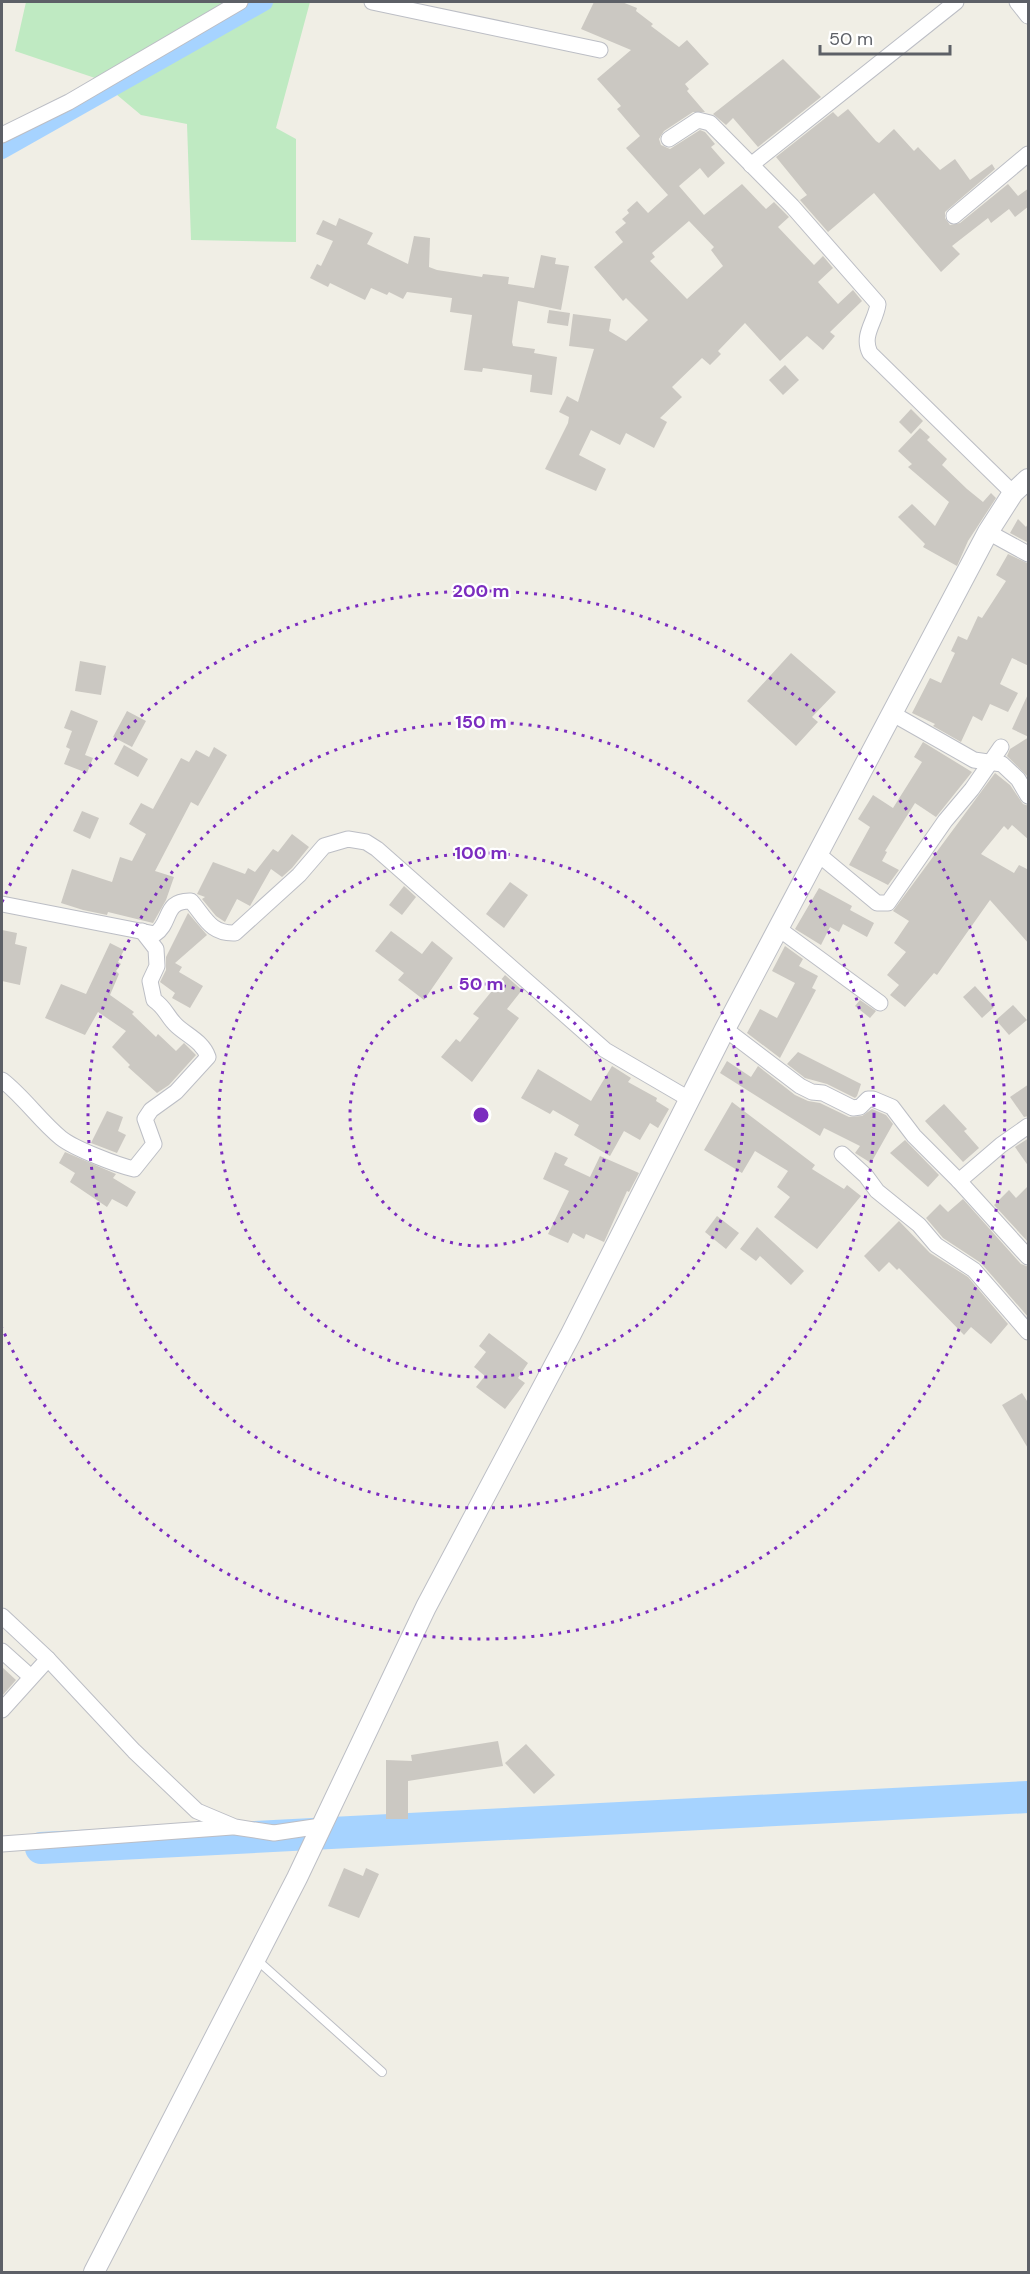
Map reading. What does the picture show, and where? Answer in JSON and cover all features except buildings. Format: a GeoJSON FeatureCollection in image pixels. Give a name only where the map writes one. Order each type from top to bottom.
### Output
{"type":"FeatureCollection","features":[{"type":"Feature","properties":{"kind":"street"},"geometry":{"type":"LineString","coordinates":[[2,135],[69,102],[240,2]]}},
{"type":"Feature","properties":{"kind":"street"},"geometry":{"type":"LineString","coordinates":[[372,2],[600,50]]}},
{"type":"Feature","properties":{"kind":"street"},"geometry":{"type":"LineString","coordinates":[[751,165],[956,2]]}},
{"type":"Feature","properties":{"kind":"street"},"geometry":{"type":"LineString","coordinates":[[1017,2],[1029,16]]}},
{"type":"Feature","properties":{"kind":"street"},"geometry":{"type":"LineString","coordinates":[[669,139],[692,122],[705,121],[751,165],[875,298],[877,310],[867,340],[870,353],[1013,493]]}},
{"type":"Feature","properties":{"kind":"street"},"geometry":{"type":"LineString","coordinates":[[954,216],[1029,154]]}},
{"type":"Feature","properties":{"kind":"street"},"geometry":{"type":"LineString","coordinates":[[94,2272],[297,1878],[426,1607],[571,1334],[724,1029],[988,532],[1013,493],[1029,479]]}},
{"type":"Feature","properties":{"kind":"street"},"geometry":{"type":"LineString","coordinates":[[988,532],[1029,554]]}},
{"type":"Feature","properties":{"kind":"street"},"geometry":{"type":"LineString","coordinates":[[892,714],[974,760],[1002,764],[1012,773],[1029,796]]}},
{"type":"Feature","properties":{"kind":"street"},"geometry":{"type":"LineString","coordinates":[[818,854],[877,903],[885,905],[1001,747]]}},
{"type":"Feature","properties":{"kind":"street"},"geometry":{"type":"LineString","coordinates":[[2,904],[155,934],[161,930],[168,913],[181,901],[191,901],[210,927],[224,933],[235,933],[299,875],[324,846],[348,839],[366,842],[377,849],[605,1050],[689,1099]]}},
{"type":"Feature","properties":{"kind":"street"},"geometry":{"type":"LineString","coordinates":[[779,929],[880,1003]]}},
{"type":"Feature","properties":{"kind":"street"},"geometry":{"type":"LineString","coordinates":[[2,1080],[23,1097],[62,1139],[114,1164],[134,1169],[154,1144],[145,1119],[151,1110],[176,1092],[208,1057],[205,1049],[174,1024],[165,1008],[154,1000],[150,981],[157,966],[156,950],[142,931]]}},
{"type":"Feature","properties":{"kind":"street"},"geometry":{"type":"LineString","coordinates":[[724,1029],[800,1086],[812,1092],[823,1093],[853,1108],[860,1107],[873,1098],[892,1107],[914,1136],[1029,1257]]}},
{"type":"Feature","properties":{"kind":"street"},"geometry":{"type":"LineString","coordinates":[[959,1181],[1001,1145],[1029,1126]]}},
{"type":"Feature","properties":{"kind":"street"},"geometry":{"type":"LineString","coordinates":[[842,1154],[866,1176],[877,1191],[919,1225],[936,1245],[974,1270],[1029,1332]]}},
{"type":"Feature","properties":{"kind":"street"},"geometry":{"type":"LineString","coordinates":[[2,1616],[48,1659],[134,1751],[197,1812],[235,1827],[274,1833],[321,1828]]}},
{"type":"Feature","properties":{"kind":"street"},"geometry":{"type":"LineString","coordinates":[[2,1651],[31,1677]]}},
{"type":"Feature","properties":{"kind":"street"},"geometry":{"type":"LineString","coordinates":[[2,1710],[48,1659]]}},
{"type":"Feature","properties":{"kind":"street"},"geometry":{"type":"LineString","coordinates":[[2,1844],[235,1827]]}},
{"type":"Feature","properties":{"kind":"lane"},"geometry":{"type":"LineString","coordinates":[[256,1959],[382,2072]]}},
{"type":"Feature","properties":{"kind":"green space"},"geometry":{"type":"Polygon","coordinates":[[[26,2],[310,2],[276,128],[296,139],[296,242],[191,240],[187,124],[141,115],[98,79],[15,51],[26,2]]]}},
{"type":"Feature","properties":{"kind":"waterway"},"geometry":{"type":"LineString","coordinates":[[2,150],[264,2]]}},
{"type":"Feature","properties":{"kind":"waterway"},"geometry":{"type":"LineString","coordinates":[[41,1848],[1028,1797]]}}]}
